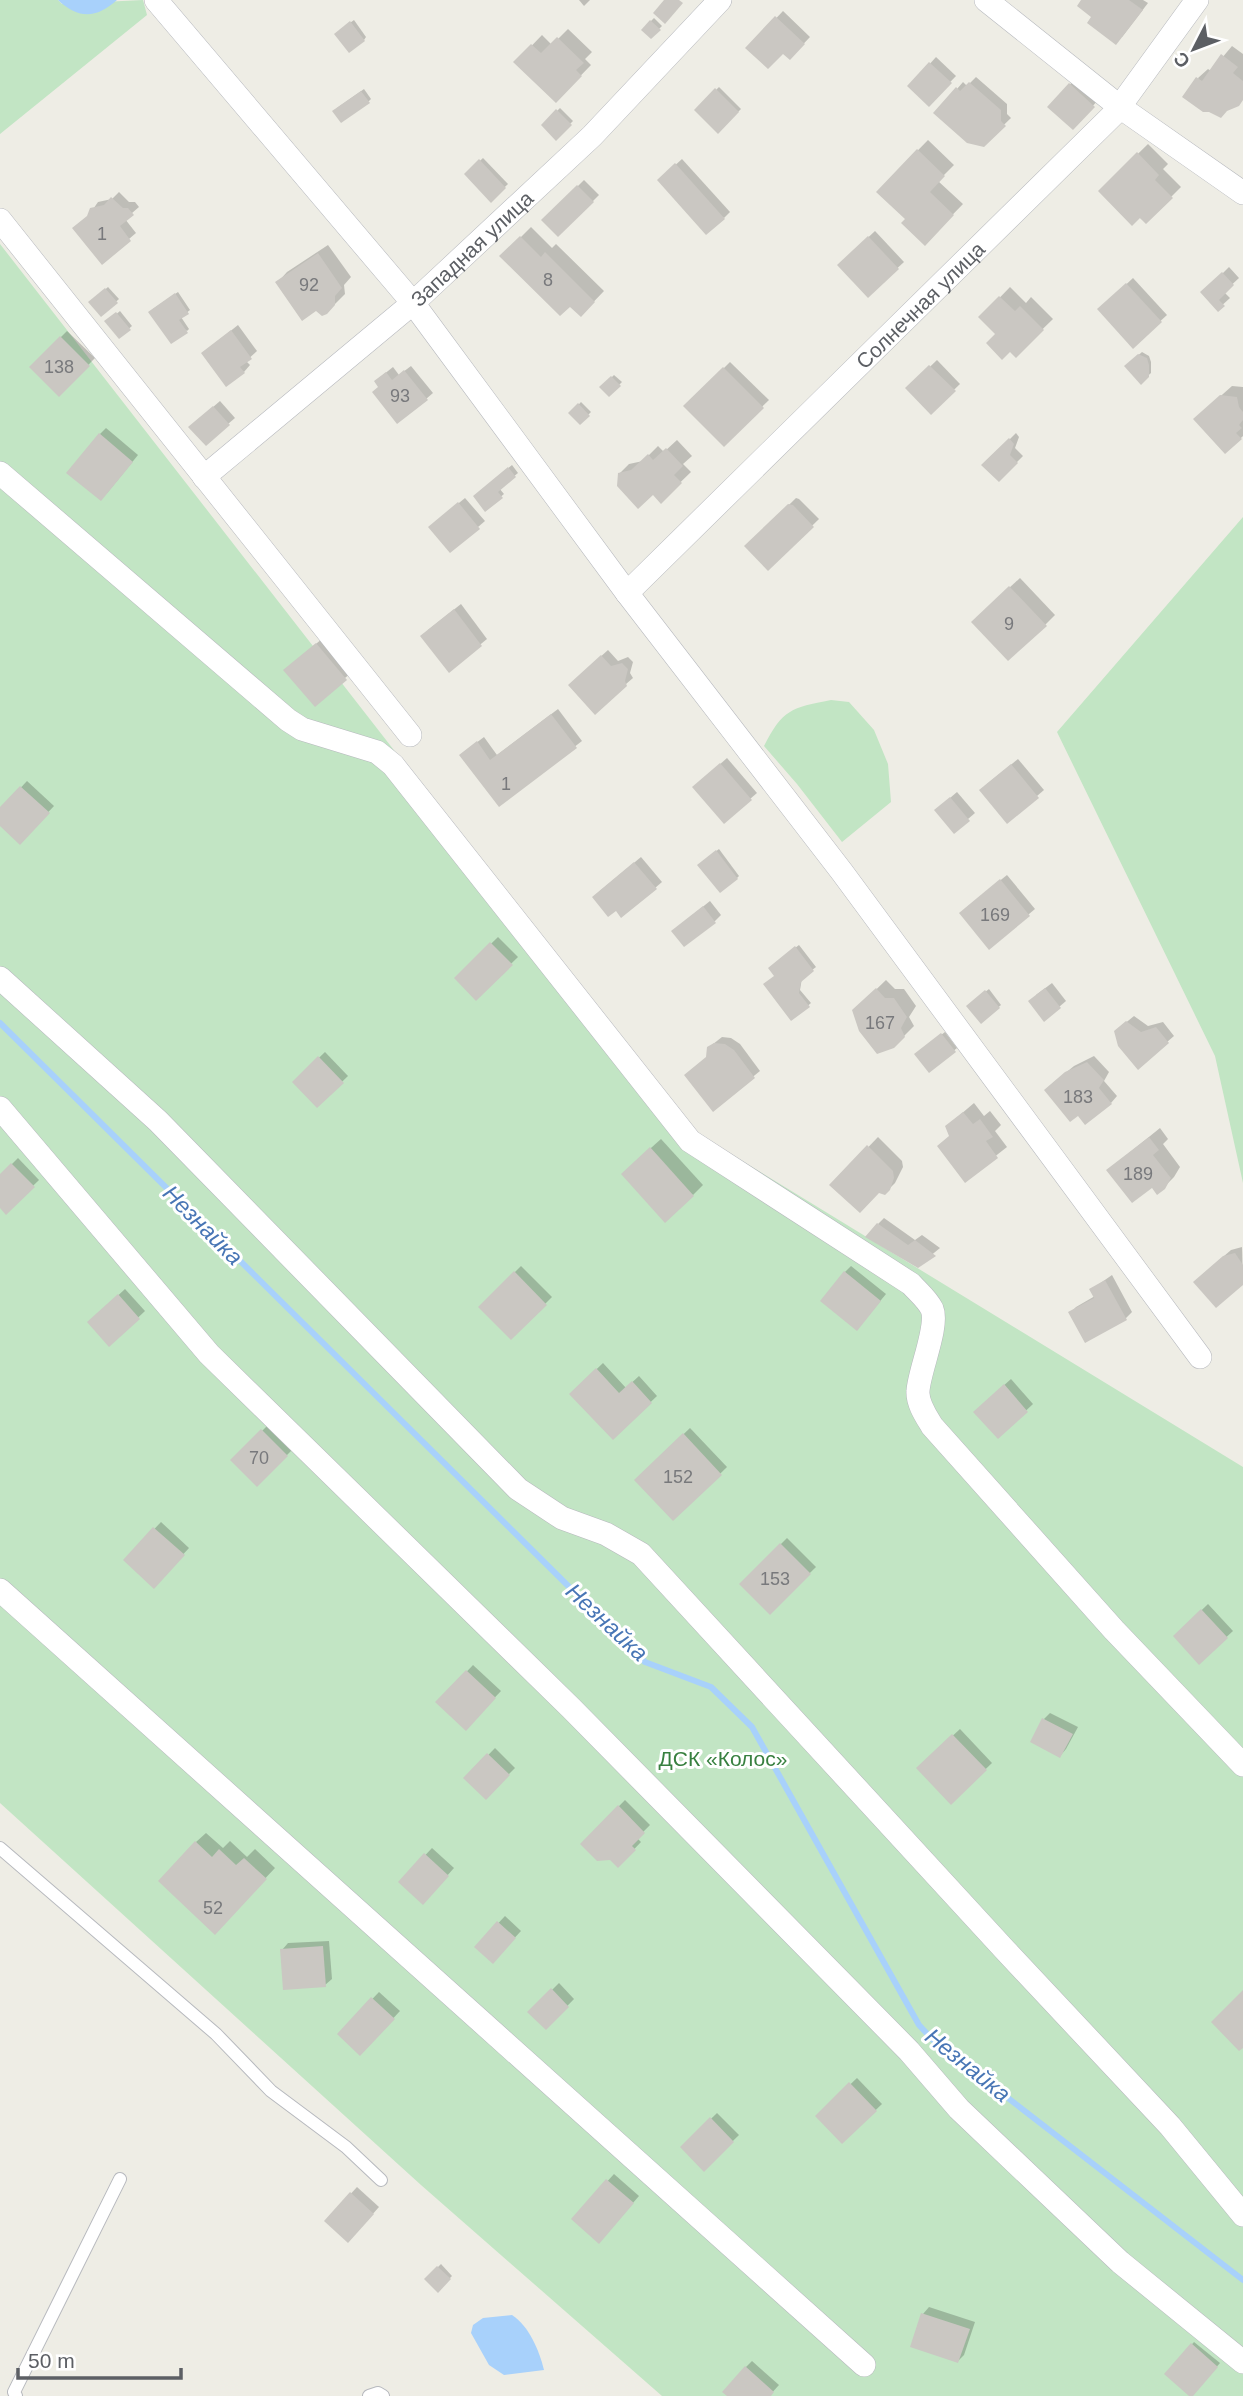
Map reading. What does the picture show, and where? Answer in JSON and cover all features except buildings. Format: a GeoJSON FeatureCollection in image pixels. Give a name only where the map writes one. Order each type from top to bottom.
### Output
{"type":"FeatureCollection","features":[{"type":"Feature","properties":{"kind":"street"},"geometry":{"type":"LineString","coordinates":[[156,0],[413,303],[627,593],[842,872],[1200,1357]]}},
{"type":"Feature","properties":{"kind":"street","name":"Западная улица"},"geometry":{"type":"LineString","coordinates":[[204,477],[413,303],[592,136],[720,0]]}},
{"type":"Feature","properties":{"kind":"street"},"geometry":{"type":"LineString","coordinates":[[986,0],[1120,107],[1243,192]]}},
{"type":"Feature","properties":{"kind":"street","name":"Солнечная улица"},"geometry":{"type":"LineString","coordinates":[[627,593],[1120,107],[1197,0]]}},
{"type":"Feature","properties":{"kind":"street"},"geometry":{"type":"LineString","coordinates":[[0,220],[410,734]]}},
{"type":"Feature","properties":{"kind":"street"},"geometry":{"type":"LineString","coordinates":[[0,473],[288,720],[302,729],[385,756],[690,1141],[911,1284],[933,1312],[933,1325],[918,1393],[923,1411],[932,1426],[1114,1630],[1243,1765]]}},
{"type":"Feature","properties":{"kind":"street"},"geometry":{"type":"LineString","coordinates":[[0,978],[158,1121],[518,1489],[562,1518],[606,1534],[641,1554],[1170,2126],[1243,2215]]}},
{"type":"Feature","properties":{"kind":"street"},"geometry":{"type":"LineString","coordinates":[[0,1108],[209,1354],[260,1406],[571,1708],[909,2051],[959,2109],[1138,2279],[1243,2362]]}},
{"type":"Feature","properties":{"kind":"street"},"geometry":{"type":"LineString","coordinates":[[0,1590],[864,2365]]}},
{"type":"Feature","properties":{"kind":"lane"},"geometry":{"type":"LineString","coordinates":[[0,1849],[215,2034],[271,2091],[346,2147],[381,2180]]}},
{"type":"Feature","properties":{"kind":"lane"},"geometry":{"type":"LineString","coordinates":[[16,2396],[15,2392],[120,2179]]}},
{"type":"Feature","properties":{"kind":"lane"},"geometry":{"type":"LineString","coordinates":[[369,2396],[378,2393],[383,2396]]}},
{"type":"Feature","properties":{"kind":"green space"},"geometry":{"type":"Polygon","coordinates":[[[0,0],[58,0],[62,4],[143,0],[147,15],[0,134],[0,0]]]}},
{"type":"Feature","properties":{"kind":"green space","name":"ДСК «Колос»"},"geometry":{"type":"Polygon","coordinates":[[[0,244],[453,826],[698,1134],[1243,1467],[1243,2396],[662,2396],[421,2185],[0,1803],[0,244]]]}},
{"type":"Feature","properties":{"kind":"green space"},"geometry":{"type":"Polygon","coordinates":[[[1243,517],[1243,1183],[1215,1056],[1057,732],[1243,517]]]}},
{"type":"Feature","properties":{"kind":"green space"},"geometry":{"type":"Polygon","coordinates":[[[831,700],[849,702],[874,730],[888,764],[891,802],[842,842],[764,746],[777,724],[790,712],[806,705],[831,700]]]}},
{"type":"Feature","properties":{"kind":"water"},"geometry":{"type":"Polygon","coordinates":[[[58,0],[117,0],[95,13],[81,14],[58,0]]]}},
{"type":"Feature","properties":{"kind":"water"},"geometry":{"type":"Polygon","coordinates":[[[512,2315],[532,2339],[544,2370],[504,2375],[489,2365],[471,2333],[473,2325],[483,2318],[512,2315]]]}},
{"type":"Feature","properties":{"kind":"waterway","name":"Незнайка"},"geometry":{"type":"LineString","coordinates":[[0,1023],[645,1662],[711,1687],[752,1727],[919,2025],[933,2040],[1243,2280]]}}]}
